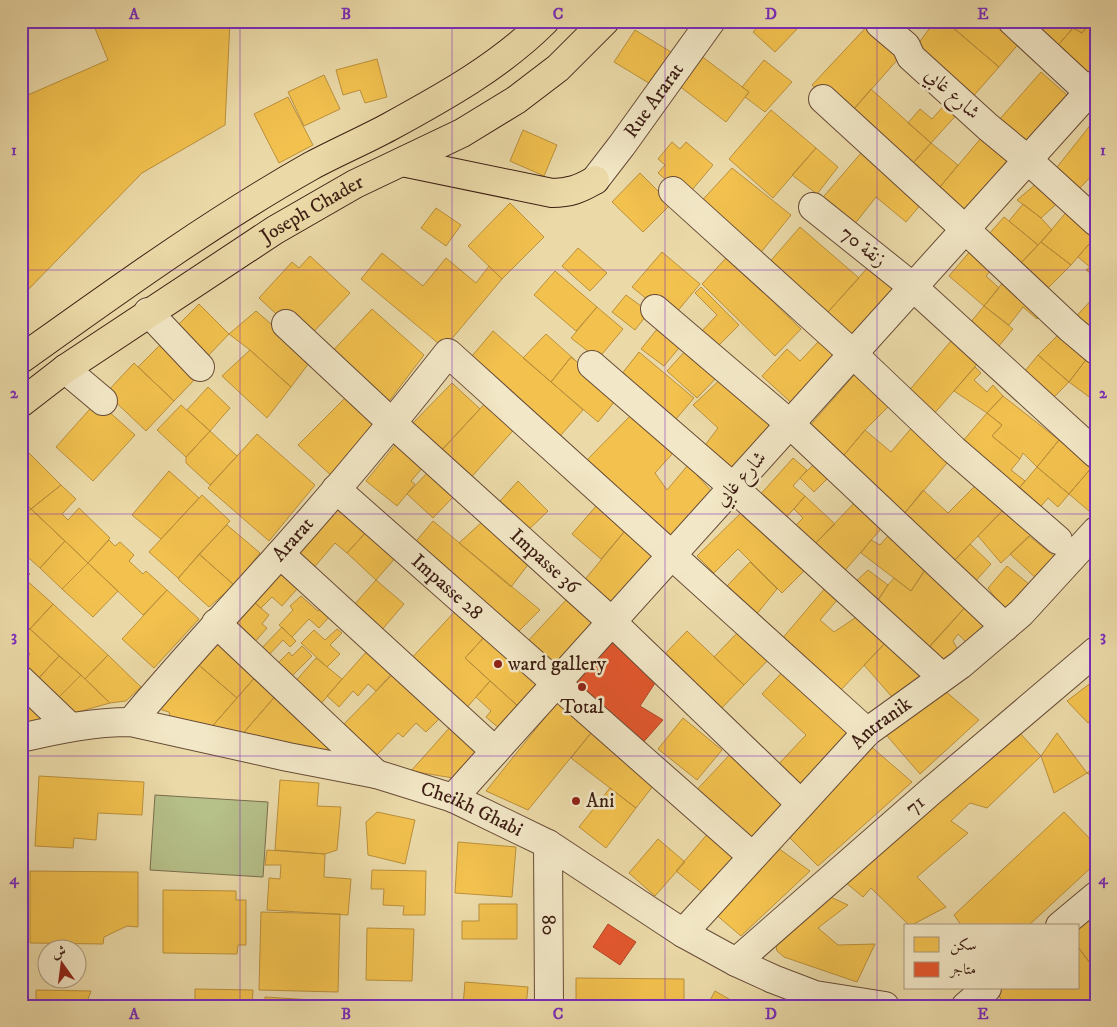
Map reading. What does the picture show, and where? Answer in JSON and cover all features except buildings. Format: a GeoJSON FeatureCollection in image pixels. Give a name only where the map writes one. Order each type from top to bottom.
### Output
{"type":"FeatureCollection","features":[{"type":"Feature","properties":{"kind":"highway","name":"Joseph Chader"},"geometry":{"type":"LineString","coordinates":[[21,359],[234,212],[312,166],[389,127],[461,86],[496,63],[529,37],[545,21]]}},
{"type":"Feature","properties":{"kind":"highway","name":"Joseph Chader"},"geometry":{"type":"LineString","coordinates":[[21,403],[65,369],[148,312],[275,230],[354,184],[462,133],[516,100],[558,68],[605,21]]}},
{"type":"Feature","properties":{"kind":"highway"},"geometry":{"type":"LineString","coordinates":[[402,162],[552,194],[567,193],[595,180]]}},
{"type":"Feature","properties":{"kind":"street","name":"Rue Ararat"},"geometry":{"type":"LineString","coordinates":[[595,180],[711,21]]}},
{"type":"Feature","properties":{"kind":"street"},"geometry":{"type":"LineString","coordinates":[[1012,21],[1093,92]]}},
{"type":"Feature","properties":{"kind":"street","name":"شارع غابي"},"geometry":{"type":"LineString","coordinates":[[880,24],[906,46],[910,56],[988,127],[1028,160]]}},
{"type":"Feature","properties":{"kind":"street","name":"شارع غابي"},"geometry":{"type":"LineString","coordinates":[[453,798],[1028,160],[1093,92]]}},
{"type":"Feature","properties":{"kind":"street"},"geometry":{"type":"LineString","coordinates":[[823,99],[966,230],[1070,329],[1096,350]]}},
{"type":"Feature","properties":{"kind":"street"},"geometry":{"type":"LineString","coordinates":[[1028,160],[1096,222]]}},
{"type":"Feature","properties":{"kind":"street"},"geometry":{"type":"LineString","coordinates":[[673,191],[853,354],[954,450],[1058,540]]}},
{"type":"Feature","properties":{"kind":"street","name":"زنقة 70"},"geometry":{"type":"LineString","coordinates":[[813,207],[913,287],[1096,454]]}},
{"type":"Feature","properties":{"kind":"street"},"geometry":{"type":"LineString","coordinates":[[655,310],[790,424],[1005,627]]}},
{"type":"Feature","properties":{"kind":"street"},"geometry":{"type":"LineString","coordinates":[[148,312],[200,367]]}},
{"type":"Feature","properties":{"kind":"street","name":"Impasse 36"},"geometry":{"type":"LineString","coordinates":[[286,324],[392,424],[612,622],[801,804]]}},
{"type":"Feature","properties":{"kind":"street","name":"Ararat"},"geometry":{"type":"LineString","coordinates":[[131,722],[392,424],[448,353],[672,555]]}},
{"type":"Feature","properties":{"kind":"street"},"geometry":{"type":"LineString","coordinates":[[592,365],[733,487],[942,677]]}},
{"type":"Feature","properties":{"kind":"street"},"geometry":{"type":"LineString","coordinates":[[65,369],[103,401]]}},
{"type":"Feature","properties":{"kind":"street","name":"Impasse 28"},"geometry":{"type":"LineString","coordinates":[[336,488],[752,856]]}},
{"type":"Feature","properties":{"kind":"street","name":"Antranik"},"geometry":{"type":"LineString","coordinates":[[683,933],[867,732],[960,665],[1021,613],[1096,531]]}},
{"type":"Feature","properties":{"kind":"street"},"geometry":{"type":"LineString","coordinates":[[280,554],[496,751]]}},
{"type":"Feature","properties":{"kind":"street"},"geometry":{"type":"LineString","coordinates":[[672,555],[867,732]]}},
{"type":"Feature","properties":{"kind":"street"},"geometry":{"type":"LineString","coordinates":[[216,623],[376,774]]}},
{"type":"Feature","properties":{"kind":"street","name":"71"},"geometry":{"type":"LineString","coordinates":[[736,962],[930,792],[1096,651]]}},
{"type":"Feature","properties":{"kind":"street"},"geometry":{"type":"LineString","coordinates":[[21,680],[69,726]]}},
{"type":"Feature","properties":{"kind":"street","name":"Cheikh Ghabi"},"geometry":{"type":"LineString","coordinates":[[21,738],[69,726],[106,722],[131,722],[288,757],[376,774],[453,798],[548,844],[683,933],[736,962],[815,1000],[885,1006]]}},
{"type":"Feature","properties":{"kind":"street","name":"80"},"geometry":{"type":"LineString","coordinates":[[548,844],[549,1006]]}},
{"type":"Feature","properties":{"kind":"street"},"geometry":{"type":"LineString","coordinates":[[1062,924],[1096,896]]}},
{"type":"Feature","properties":{"kind":"street"},"geometry":{"type":"LineString","coordinates":[[966,1006],[985,990]]}},
{"type":"Feature","properties":{"kind":"green space"},"geometry":{"type":"Polygon","coordinates":[[[155,795],[268,802],[263,877],[150,870],[155,795]]]}},
{"type":"Feature","properties":{"kind":"place","name":"ward gallery"},"geometry":{"type":"Point","coordinates":[498,664]}},
{"type":"Feature","properties":{"kind":"place","name":"Total"},"geometry":{"type":"Point","coordinates":[582,687]}},
{"type":"Feature","properties":{"kind":"place","name":"Ani"},"geometry":{"type":"Point","coordinates":[576,801]}}]}
